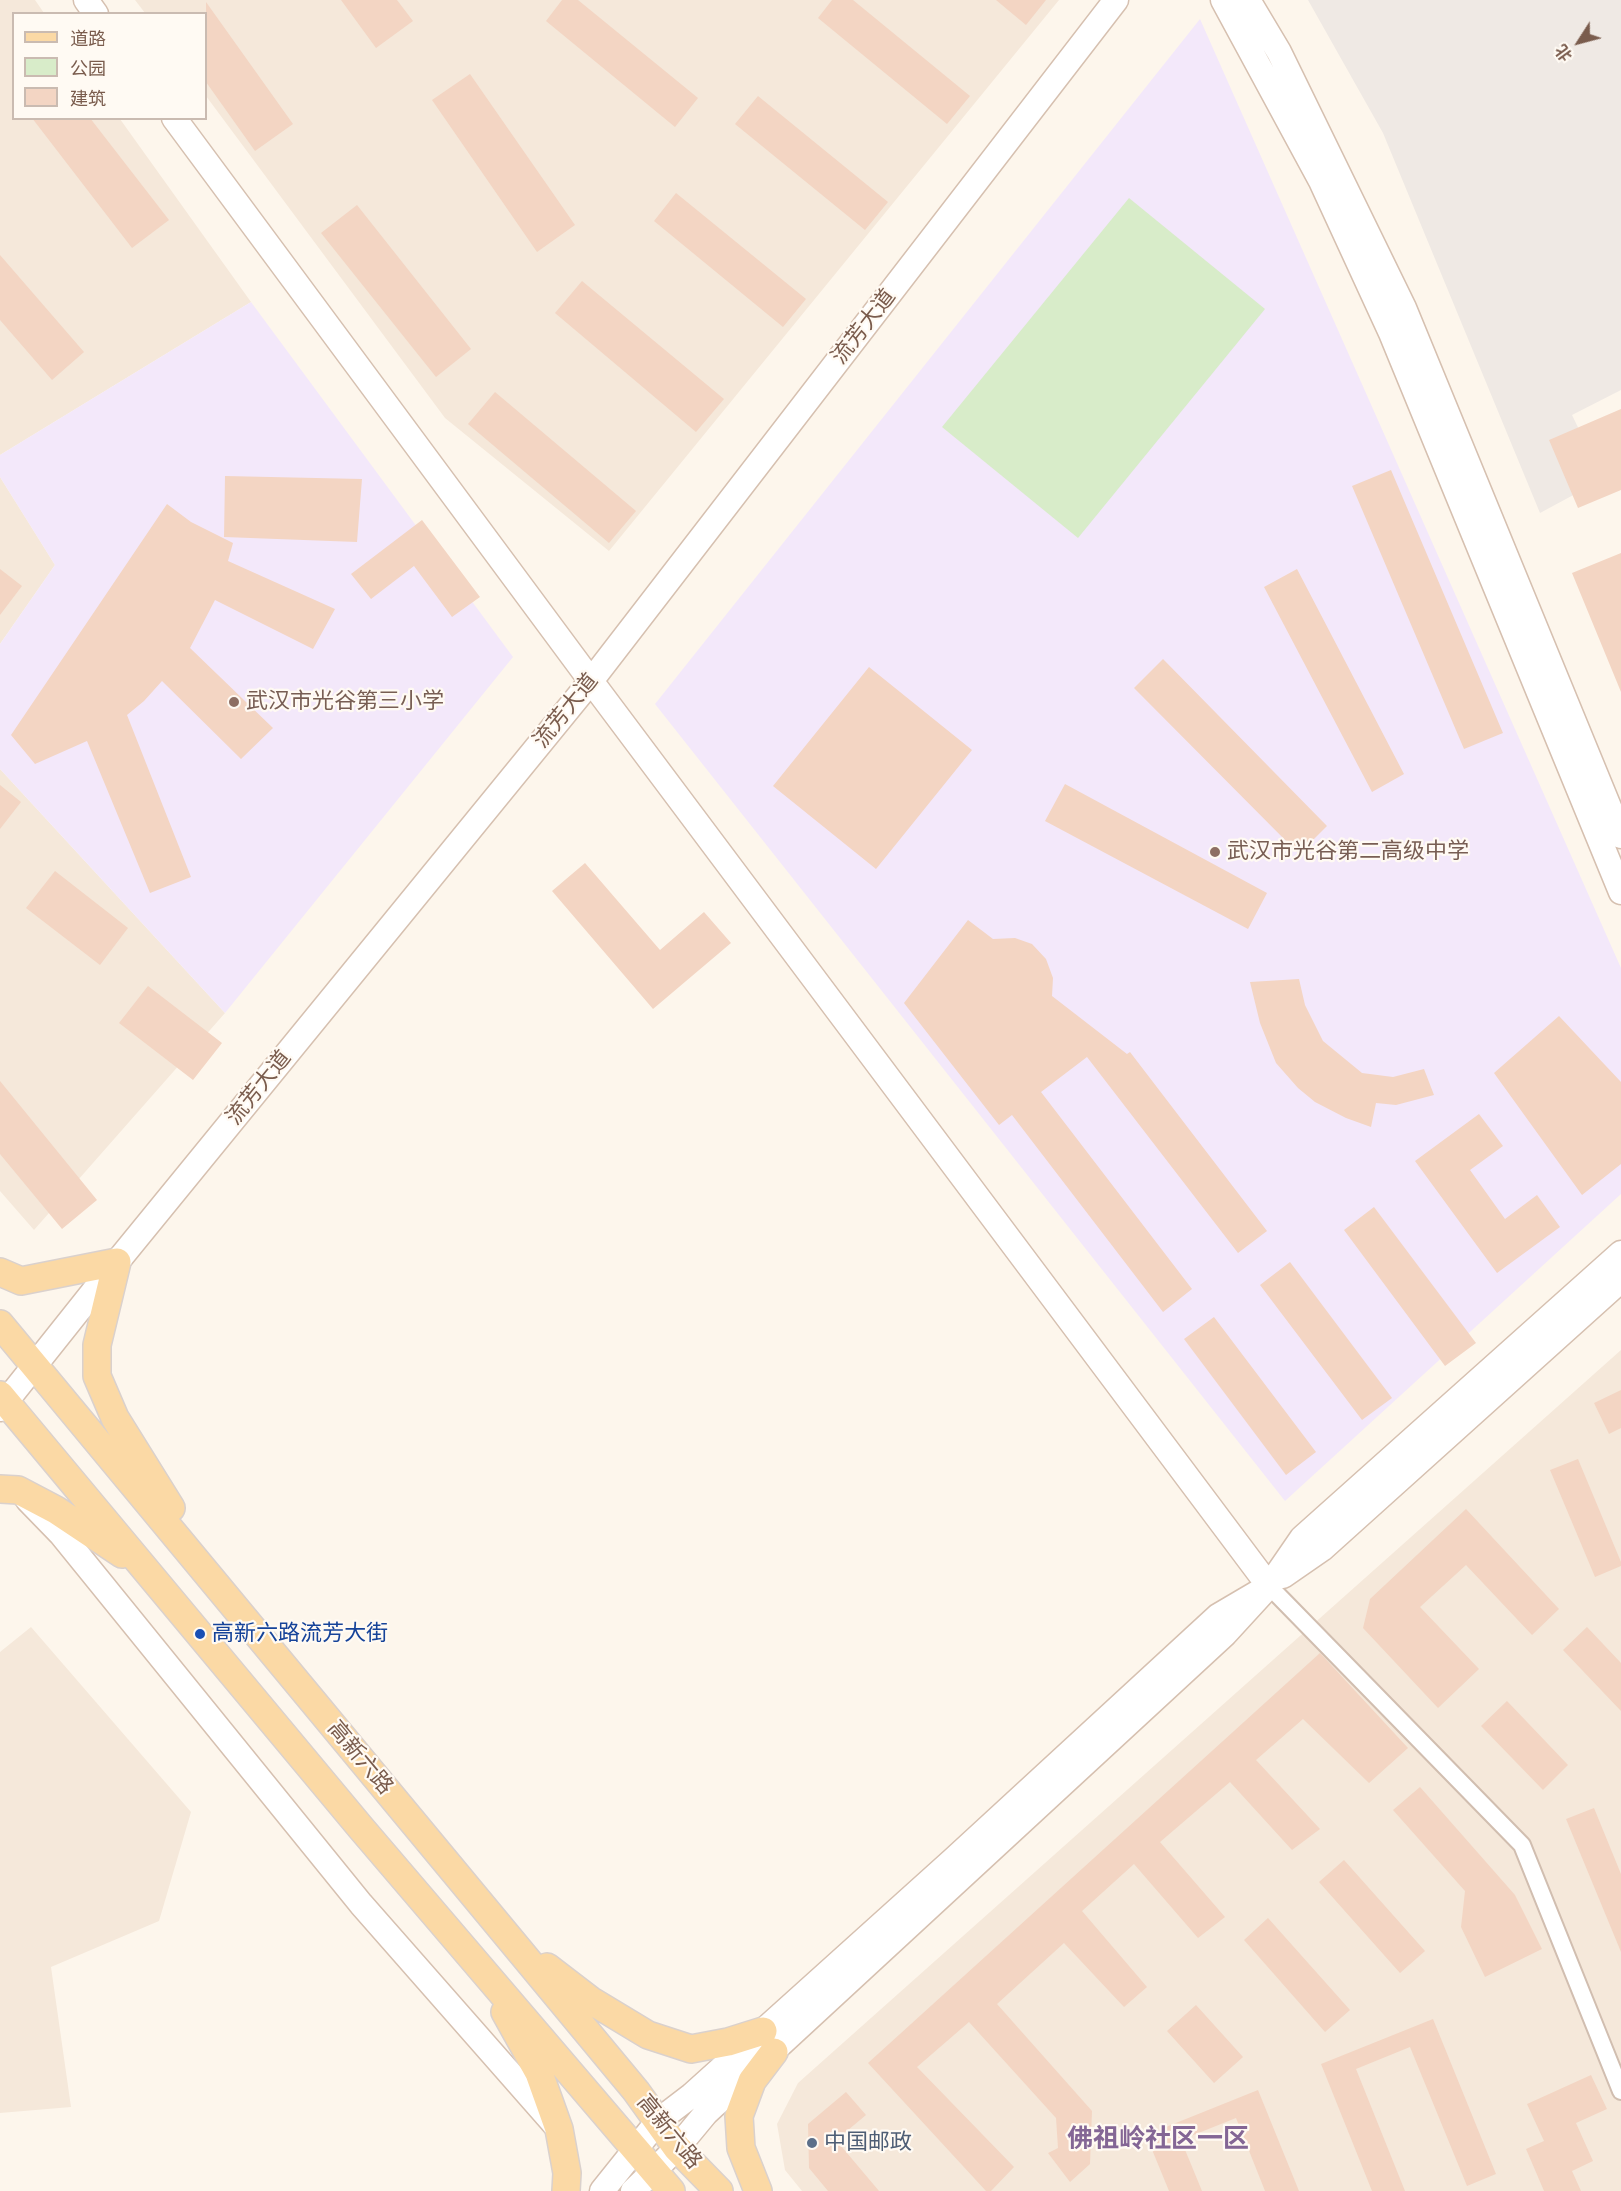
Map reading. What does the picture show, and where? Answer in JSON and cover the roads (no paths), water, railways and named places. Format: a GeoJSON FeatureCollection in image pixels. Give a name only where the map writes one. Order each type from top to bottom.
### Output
{"type":"FeatureCollection","features":[{"type":"Feature","properties":{"kind":"main road","name":"流芳大道"},"geometry":{"type":"LineString","coordinates":[[2,1402],[35,1365],[591,681],[1116,0]]}},
{"type":"Feature","properties":{"kind":"main road"},"geometry":{"type":"LineString","coordinates":[[1223,0],[1321,181],[1391,333],[1621,892]]}},
{"type":"Feature","properties":{"kind":"main road"},"geometry":{"type":"LineString","coordinates":[[1248,0],[1279,52],[1404,308],[1613,795],[1621,836]]}},
{"type":"Feature","properties":{"kind":"main road"},"geometry":{"type":"LineString","coordinates":[[175,120],[591,681],[1269,1586]]}},
{"type":"Feature","properties":{"kind":"main road"},"geometry":{"type":"LineString","coordinates":[[1269,1586],[1302,1538],[1621,1253]]}},
{"type":"Feature","properties":{"kind":"main road"},"geometry":{"type":"LineString","coordinates":[[0,1272],[21,1281],[117,1262],[96,1345],[97,1376],[115,1418],[222,1592]]}},
{"type":"Feature","properties":{"kind":"main road"},"geometry":{"type":"LineString","coordinates":[[633,2191],[677,2148],[768,2042],[1218,1616],[1269,1586],[1322,1549],[1621,1280]]}},
{"type":"Feature","properties":{"kind":"main road","name":"高新六路"},"geometry":{"type":"LineString","coordinates":[[0,1324],[636,2091],[677,2148],[719,2191]]}},
{"type":"Feature","properties":{"kind":"main road","name":"高新六路"},"geometry":{"type":"LineString","coordinates":[[2,1402],[671,2191]]}},
{"type":"Feature","properties":{"kind":"main road"},"geometry":{"type":"LineString","coordinates":[[9,1490],[56,1510],[147,1571]]}},
{"type":"Feature","properties":{"kind":"main road"},"geometry":{"type":"LineString","coordinates":[[9,1490],[61,1534],[361,1904],[559,2129]]}},
{"type":"Feature","properties":{"kind":"main road"},"geometry":{"type":"LineString","coordinates":[[510,1939],[590,2000],[648,2035],[691,2049],[728,2042],[768,2042]]}},
{"type":"Feature","properties":{"kind":"main road"},"geometry":{"type":"LineString","coordinates":[[476,1961],[539,2073],[559,2129],[567,2173],[566,2191]]}},
{"type":"Feature","properties":{"kind":"main road"},"geometry":{"type":"LineString","coordinates":[[602,2191],[658,2121],[768,2042]]}},
{"type":"Feature","properties":{"kind":"main road"},"geometry":{"type":"LineString","coordinates":[[758,2191],[741,2148],[739,2116],[768,2042]]}},
{"type":"Feature","properties":{"kind":"street"},"geometry":{"type":"LineString","coordinates":[[1269,1586],[1522,1845],[1621,2091]]}},
{"type":"Feature","properties":{"kind":"place","name":"武汉市光谷第三小学"},"geometry":{"type":"Point","coordinates":[234,702]}},
{"type":"Feature","properties":{"kind":"place","name":"武汉市光谷第二高级中学"},"geometry":{"type":"Point","coordinates":[1215,852]}},
{"type":"Feature","properties":{"kind":"place","name":"高新六路流芳大街"},"geometry":{"type":"Point","coordinates":[200,1634]}},
{"type":"Feature","properties":{"kind":"place","name":"中国邮政"},"geometry":{"type":"Point","coordinates":[812,2143]}},
{"type":"Feature","properties":{"kind":"district","name":"佛祖岭社区一区"},"geometry":{"type":"Point","coordinates":[1158,2140]}}]}
